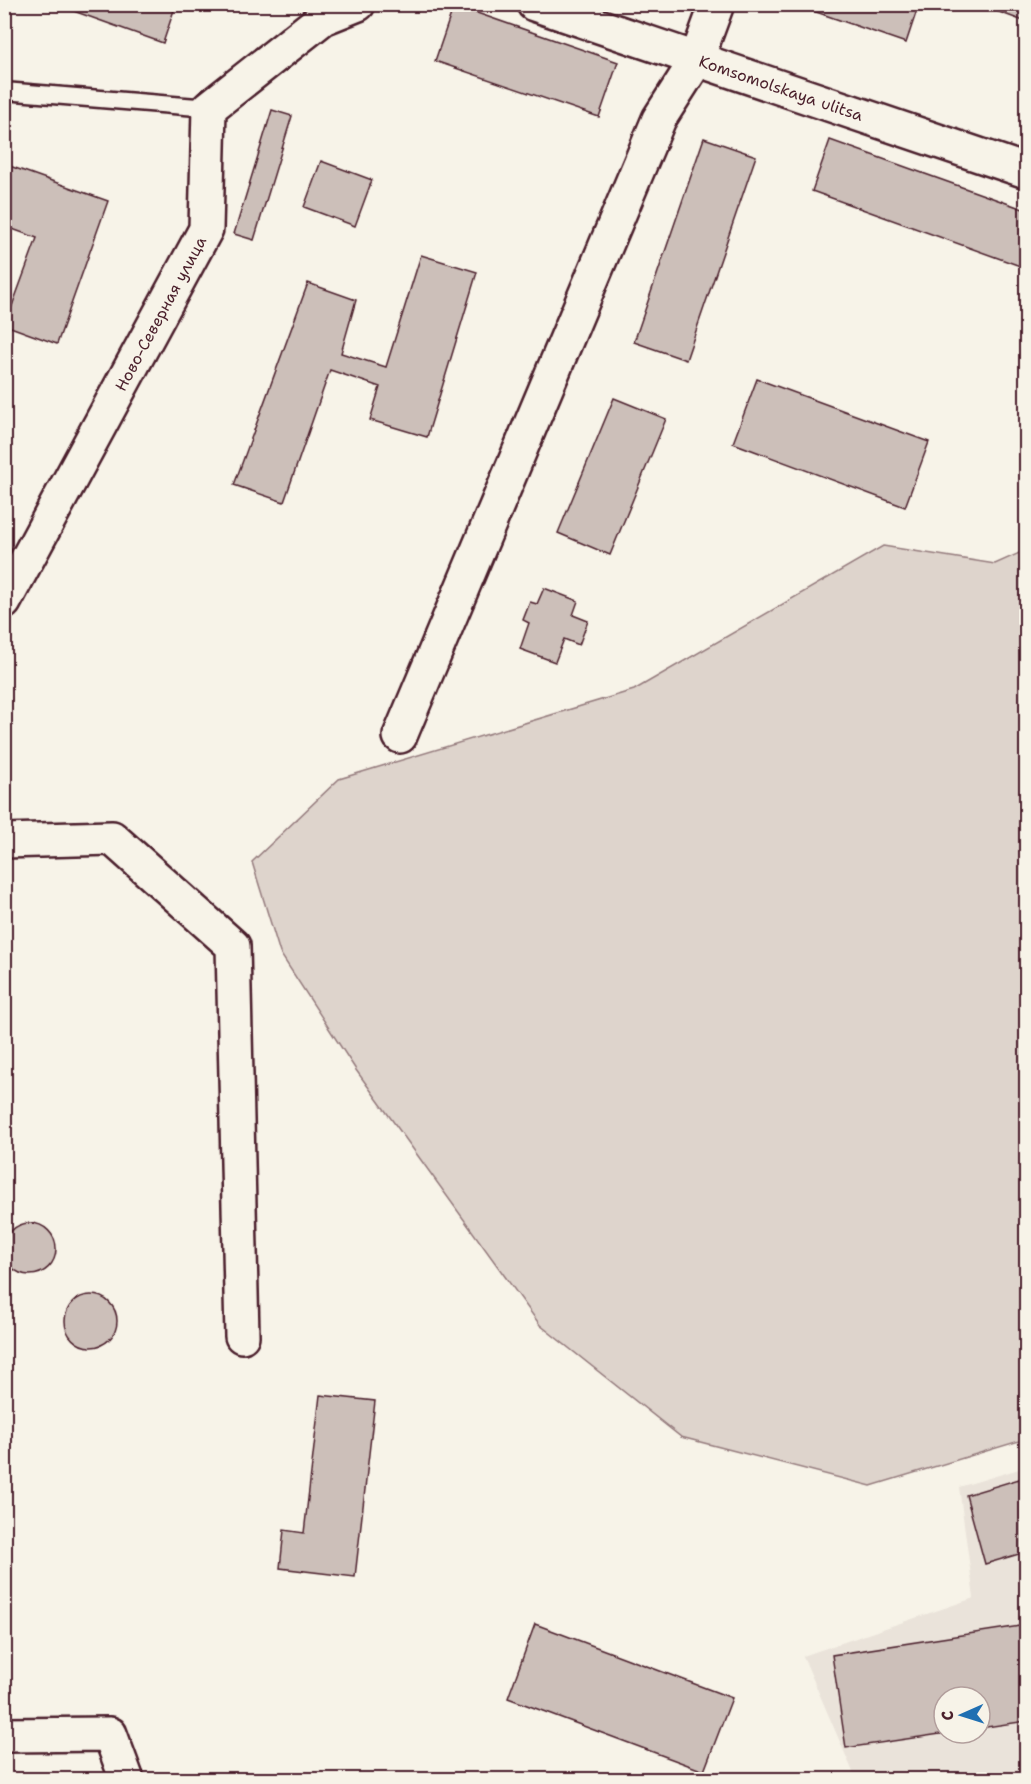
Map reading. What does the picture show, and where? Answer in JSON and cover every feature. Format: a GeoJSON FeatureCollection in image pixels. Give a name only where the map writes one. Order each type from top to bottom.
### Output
{"type":"FeatureCollection","features":[{"type":"Feature","properties":{"kind":"street"},"geometry":{"type":"LineString","coordinates":[[209,108],[322,18],[358,4]]}},
{"type":"Feature","properties":{"kind":"street","name":"Komsomolskaya ulitsa"},"geometry":{"type":"LineString","coordinates":[[534,4],[696,61],[1026,171]]}},
{"type":"Feature","properties":{"kind":"street"},"geometry":{"type":"LineString","coordinates":[[400,736],[659,119],[696,61],[717,4]]}},
{"type":"Feature","properties":{"kind":"street","name":"Ново-Северная улица"},"geometry":{"type":"LineString","coordinates":[[4,602],[206,229],[209,108]]}},
{"type":"Feature","properties":{"kind":"street"},"geometry":{"type":"LineString","coordinates":[[4,841],[112,838],[232,946],[242,1336]]}},
{"type":"Feature","properties":{"kind":"street"},"geometry":{"type":"LineString","coordinates":[[4,1735],[110,1734],[127,1779]]}},
{"type":"Feature","properties":{"kind":"lane"},"geometry":{"type":"LineString","coordinates":[[4,91],[209,108]]}},
{"type":"Feature","properties":{"kind":"shaded area"},"geometry":{"type":"Polygon","coordinates":[[[883,546],[995,564],[1026,550],[1026,1439],[871,1486],[681,1437],[540,1325],[356,1070],[280,953],[252,862],[339,779],[634,690],[883,546]]]}},
{"type":"Feature","properties":{"kind":"shaded area"},"geometry":{"type":"Polygon","coordinates":[[[1026,1467],[1026,1779],[856,1779],[803,1656],[974,1598],[959,1487],[1026,1467]]]}},
{"type":"Feature","properties":{"kind":"building"},"geometry":{"type":"Polygon","coordinates":[[[54,4],[176,4],[163,43],[54,4]]]}},
{"type":"Feature","properties":{"kind":"building"},"geometry":{"type":"Polygon","coordinates":[[[793,4],[919,4],[906,43],[793,4]]]}},
{"type":"Feature","properties":{"kind":"building"},"geometry":{"type":"Polygon","coordinates":[[[980,4],[1026,4],[1026,22],[980,5],[980,4]]]}},
{"type":"Feature","properties":{"kind":"building"},"geometry":{"type":"Polygon","coordinates":[[[454,5],[618,62],[599,117],[435,61],[454,5]]]}},
{"type":"Feature","properties":{"kind":"building"},"geometry":{"type":"Polygon","coordinates":[[[272,110],[292,116],[254,240],[234,234],[272,110]]]}},
{"type":"Feature","properties":{"kind":"building"},"geometry":{"type":"Polygon","coordinates":[[[704,138],[756,156],[686,360],[634,342],[704,138]]]}},
{"type":"Feature","properties":{"kind":"building"},"geometry":{"type":"Polygon","coordinates":[[[830,140],[1026,210],[1026,257],[1023,267],[812,191],[830,140]]]}},
{"type":"Feature","properties":{"kind":"building"},"geometry":{"type":"Polygon","coordinates":[[[321,161],[372,180],[355,226],[304,207],[321,161]]]}},
{"type":"Feature","properties":{"kind":"building"},"geometry":{"type":"Polygon","coordinates":[[[4,164],[108,201],[57,344],[5,325],[37,238],[4,226],[4,164]]]}},
{"type":"Feature","properties":{"kind":"building"},"geometry":{"type":"Polygon","coordinates":[[[421,255],[477,272],[427,437],[370,420],[380,387],[330,370],[284,502],[234,485],[308,283],[356,300],[341,353],[386,367],[421,255]]]}},
{"type":"Feature","properties":{"kind":"building"},"geometry":{"type":"Polygon","coordinates":[[[757,379],[929,442],[905,507],[733,443],[757,379]]]}},
{"type":"Feature","properties":{"kind":"building"},"geometry":{"type":"Polygon","coordinates":[[[614,398],[666,419],[610,555],[558,533],[614,398]]]}},
{"type":"Feature","properties":{"kind":"building"},"geometry":{"type":"Polygon","coordinates":[[[544,588],[578,601],[573,615],[588,621],[579,645],[564,639],[555,662],[520,649],[529,623],[523,620],[530,602],[537,604],[544,588]]]}},
{"type":"Feature","properties":{"kind":"building"},"geometry":{"type":"Polygon","coordinates":[[[25,1223],[35,1223],[45,1227],[52,1234],[56,1249],[52,1264],[45,1271],[35,1275],[25,1275],[15,1271],[8,1264],[4,1254],[4,1244],[8,1234],[15,1227],[25,1223]]]}},
{"type":"Feature","properties":{"kind":"building"},"geometry":{"type":"Polygon","coordinates":[[[86,1295],[96,1295],[110,1302],[117,1321],[110,1340],[96,1347],[86,1347],[76,1343],[69,1336],[65,1326],[65,1316],[69,1306],[76,1299],[86,1295]]]}},
{"type":"Feature","properties":{"kind":"building"},"geometry":{"type":"Polygon","coordinates":[[[320,1395],[375,1401],[355,1577],[280,1568],[284,1530],[304,1533],[320,1395]]]}},
{"type":"Feature","properties":{"kind":"building"},"geometry":{"type":"Polygon","coordinates":[[[1026,1477],[1026,1552],[985,1564],[966,1495],[1026,1477]]]}},
{"type":"Feature","properties":{"kind":"building"},"geometry":{"type":"Polygon","coordinates":[[[535,1624],[732,1698],[704,1771],[508,1698],[535,1624]]]}},
{"type":"Feature","properties":{"kind":"building"},"geometry":{"type":"Polygon","coordinates":[[[1026,1625],[1026,1721],[992,1726],[992,1685],[932,1685],[932,1735],[846,1748],[832,1655],[1026,1625]]]}}]}
